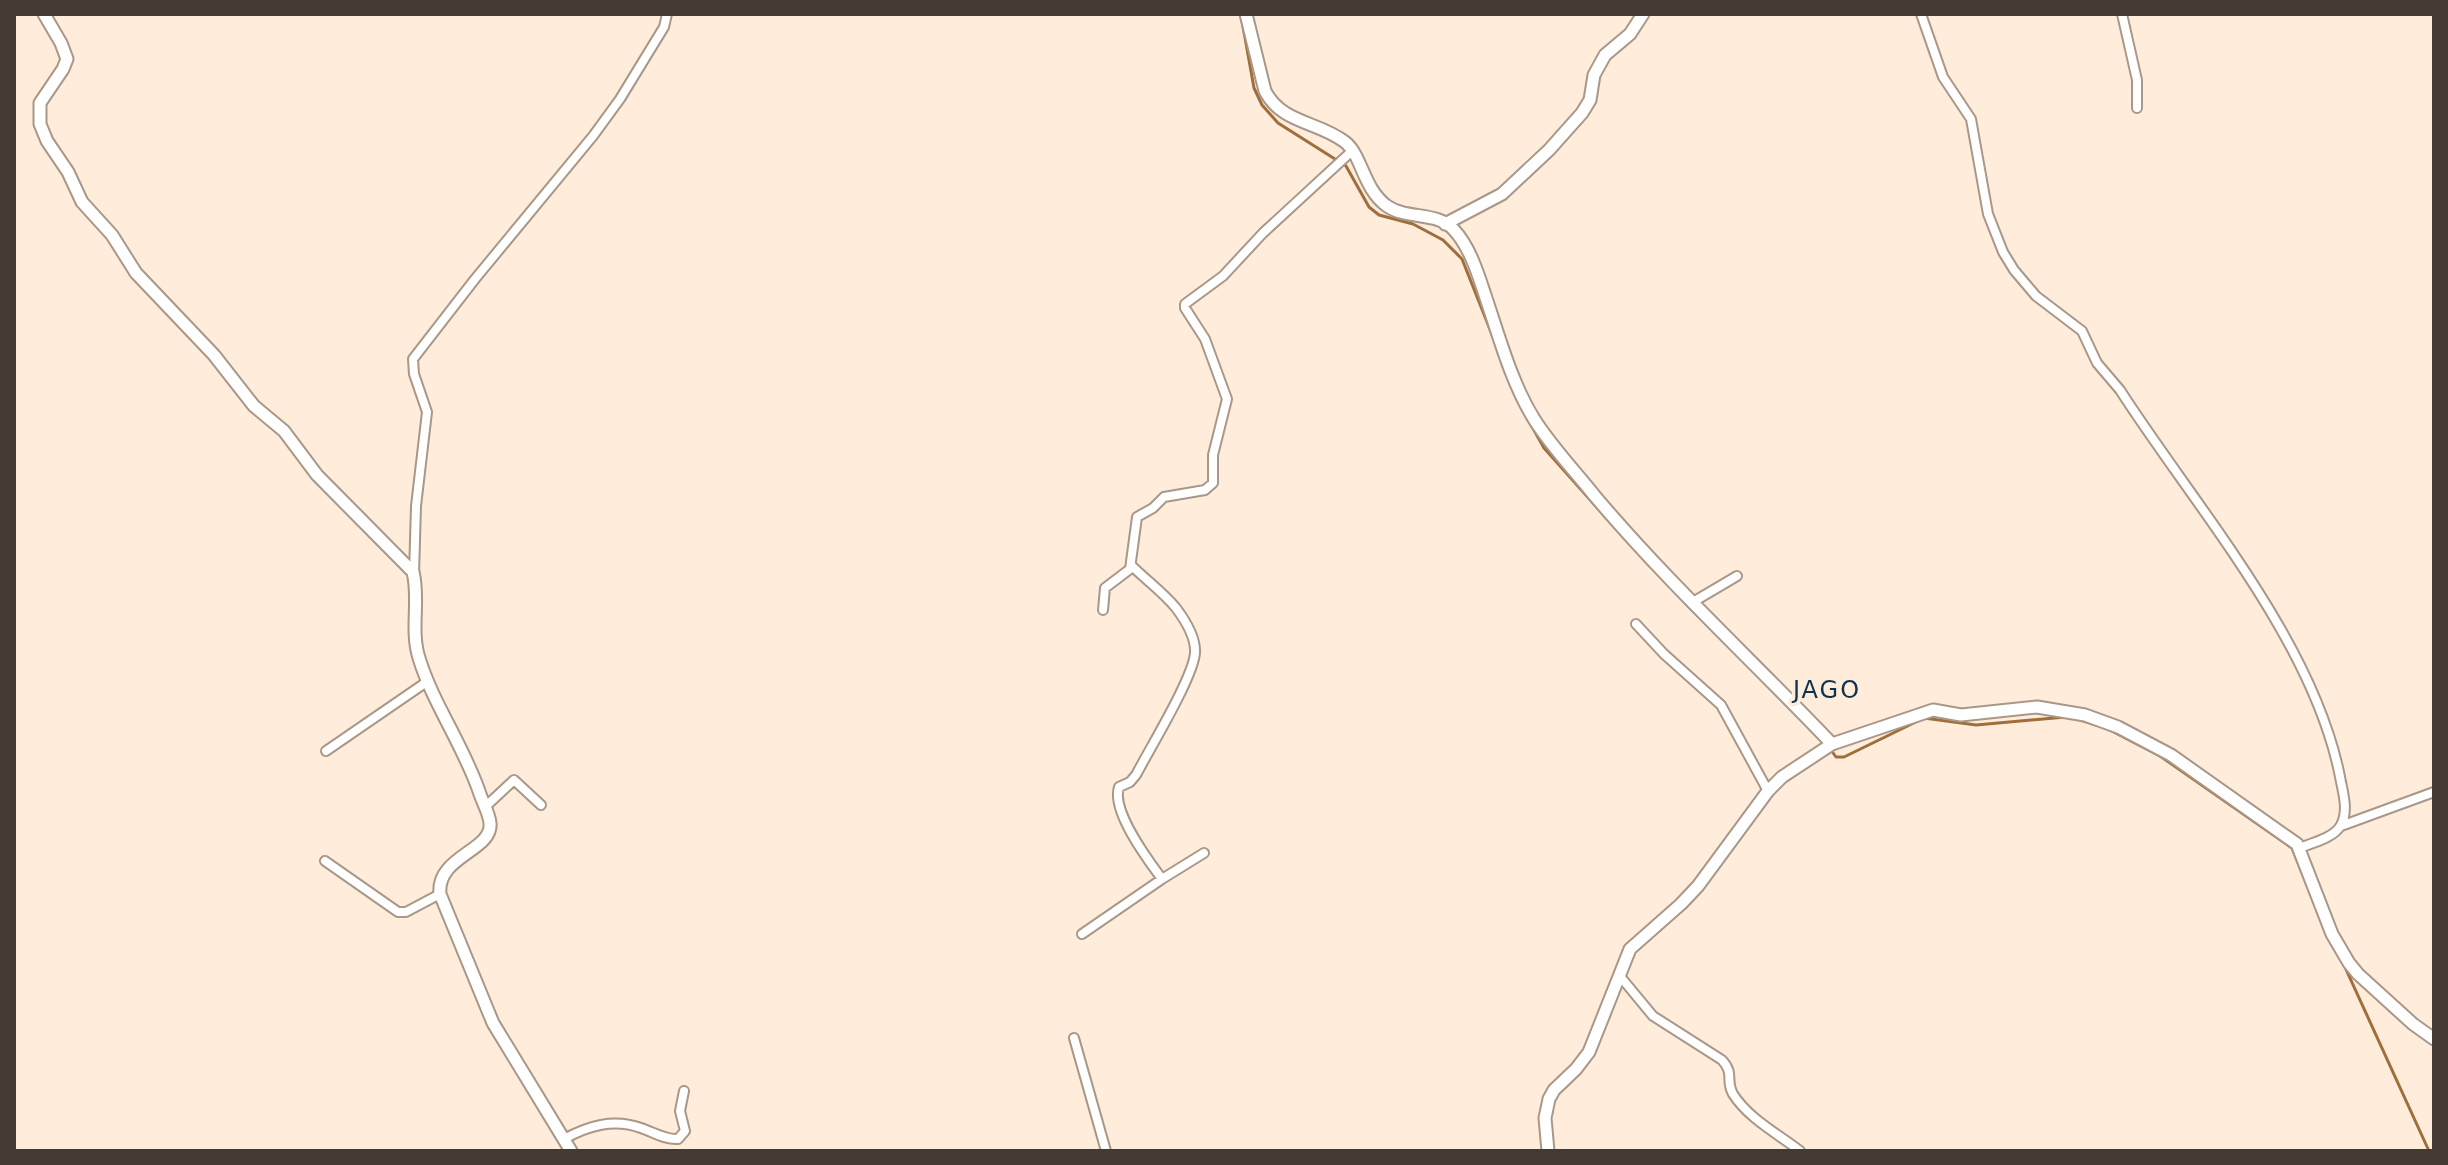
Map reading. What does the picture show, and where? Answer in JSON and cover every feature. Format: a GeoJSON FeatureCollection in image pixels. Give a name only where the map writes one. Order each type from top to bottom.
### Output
{"type":"FeatureCollection","features":[{"type":"Feature","properties":{"kind":"street"},"geometry":{"type":"LineString","coordinates":[[44,14],[67,59],[40,103],[40,124],[82,202],[107,228],[141,279],[214,355],[254,406],[284,431],[317,475],[414,575]]}},
{"type":"Feature","properties":{"kind":"street"},"geometry":{"type":"LineString","coordinates":[[571,1151],[493,1023],[440,894],[440,882],[445,872],[487,836],[490,824],[472,771],[428,681],[414,633],[419,473],[427,423],[426,406],[414,374],[413,359],[593,136],[620,99],[664,27],[667,14]]}},
{"type":"Feature","properties":{"kind":"street"},"geometry":{"type":"LineString","coordinates":[[1246,14],[1270,100],[1300,122],[1342,140],[1368,185],[1385,205],[1401,213],[1445,224],[1457,233],[1477,271],[1502,344],[1534,418],[1624,530],[1828,745]]}},
{"type":"Feature","properties":{"kind":"street"},"geometry":{"type":"LineString","coordinates":[[1445,224],[1502,194],[1549,150],[1590,100],[1599,64],[1605,55],[1630,34],[1643,14]]}},
{"type":"Feature","properties":{"kind":"street"},"geometry":{"type":"LineString","coordinates":[[1921,14],[1943,77],[1973,125],[1988,214],[2003,252],[2036,296],[2086,336],[2097,363],[2120,390],[2275,620],[2316,701],[2337,761],[2345,812],[2341,826]]}},
{"type":"Feature","properties":{"kind":"street"},"geometry":{"type":"LineString","coordinates":[[2122,14],[2137,80],[2137,108]]}},
{"type":"Feature","properties":{"kind":"street"},"geometry":{"type":"LineString","coordinates":[[1103,610],[1106,586],[1132,566],[1135,522],[1139,514],[1153,508],[1164,497],[1205,490],[1213,483],[1213,455],[1227,399],[1205,339],[1185,304],[1223,276],[1263,233],[1350,153]]}},
{"type":"Feature","properties":{"kind":"street"},"geometry":{"type":"LineString","coordinates":[[1132,566],[1178,610],[1194,643],[1193,661],[1178,695],[1133,779],[1117,791],[1117,802],[1131,831],[1162,879]]}},
{"type":"Feature","properties":{"kind":"street"},"geometry":{"type":"LineString","coordinates":[[1693,602],[1737,576]]}},
{"type":"Feature","properties":{"kind":"street"},"geometry":{"type":"LineString","coordinates":[[1636,624],[1664,654],[1721,705],[1768,791]]}},
{"type":"Feature","properties":{"kind":"street"},"geometry":{"type":"LineString","coordinates":[[326,751],[428,681]]}},
{"type":"Feature","properties":{"kind":"street"},"geometry":{"type":"LineString","coordinates":[[1548,1151],[1545,1118],[1549,1099],[1589,1052],[1630,949],[1698,886],[1768,791],[1782,777],[1828,745],[1933,710],[1961,715],[2037,707],[2085,715],[2118,727],[2171,755],[2289,837],[2299,848],[2332,934],[2349,963],[2413,1024],[2434,1039]]}},
{"type":"Feature","properties":{"kind":"street"},"geometry":{"type":"LineString","coordinates":[[485,807],[514,780],[541,805]]}},
{"type":"Feature","properties":{"kind":"street"},"geometry":{"type":"LineString","coordinates":[[2299,848],[2322,839],[2341,826],[2434,792]]}},
{"type":"Feature","properties":{"kind":"street"},"geometry":{"type":"LineString","coordinates":[[1082,934],[1204,853]]}},
{"type":"Feature","properties":{"kind":"street"},"geometry":{"type":"LineString","coordinates":[[325,861],[400,913],[440,894]]}},
{"type":"Feature","properties":{"kind":"street"},"geometry":{"type":"LineString","coordinates":[[1619,975],[1653,1016],[1722,1060],[1731,1074],[1730,1088],[1740,1103],[1800,1151]]}},
{"type":"Feature","properties":{"kind":"street"},"geometry":{"type":"LineString","coordinates":[[1074,1038],[1106,1151]]}},
{"type":"Feature","properties":{"kind":"street"},"geometry":{"type":"LineString","coordinates":[[564,1139],[593,1125],[610,1124],[637,1126],[670,1139],[678,1139],[685,1131],[680,1111],[684,1091]]}},
{"type":"Feature","properties":{"kind":"waterway"},"geometry":{"type":"LineString","coordinates":[[1242,21],[1254,88],[1262,105],[1278,123],[1346,166],[1369,207],[1379,215],[1413,224],[1443,240],[1462,259],[1493,337]]}},
{"type":"Feature","properties":{"kind":"waterway"},"geometry":{"type":"LineString","coordinates":[[1521,407],[1544,448],[1617,530]]}},
{"type":"Feature","properties":{"kind":"waterway"},"geometry":{"type":"LineString","coordinates":[[1685,603],[1756,674]]}},
{"type":"Feature","properties":{"kind":"waterway"},"geometry":{"type":"LineString","coordinates":[[1831,750],[1836,757],[1844,757],[1924,718],[1976,725],[2066,717]]}},
{"type":"Feature","properties":{"kind":"waterway"},"geometry":{"type":"LineString","coordinates":[[2074,718],[2106,728],[2160,756],[2292,848],[2315,905]]}},
{"type":"Feature","properties":{"kind":"waterway"},"geometry":{"type":"LineString","coordinates":[[2344,965],[2429,1151]]}},
{"type":"Feature","properties":{"kind":"district","name":"JAGO"},"geometry":{"type":"Point","coordinates":[1827,690]}}]}
